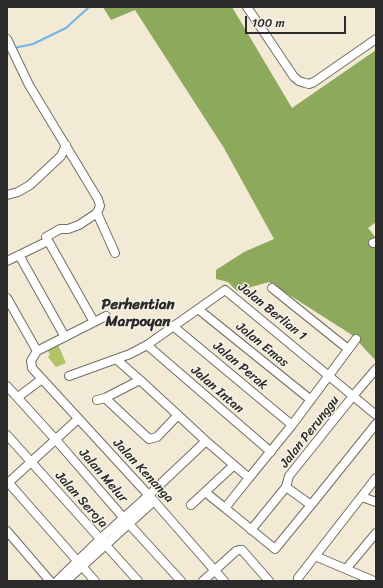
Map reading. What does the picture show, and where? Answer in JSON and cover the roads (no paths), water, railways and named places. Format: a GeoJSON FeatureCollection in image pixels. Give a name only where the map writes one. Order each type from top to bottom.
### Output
{"type":"FeatureCollection","features":[{"type":"Feature","properties":{"kind":"street"},"geometry":{"type":"LineString","coordinates":[[251,8],[294,77],[305,84],[314,82],[376,39]]}},
{"type":"Feature","properties":{"kind":"street"},"geometry":{"type":"LineString","coordinates":[[8,41],[29,85],[98,199],[100,206],[97,212],[79,225],[68,229],[60,229],[46,237],[94,322]]}},
{"type":"Feature","properties":{"kind":"street"},"geometry":{"type":"LineString","coordinates":[[7,195],[18,192],[37,179],[61,156],[66,145]]}},
{"type":"Feature","properties":{"kind":"street"},"geometry":{"type":"LineString","coordinates":[[97,212],[114,253]]}},
{"type":"Feature","properties":{"kind":"street"},"geometry":{"type":"LineString","coordinates":[[7,261],[48,241]]}},
{"type":"Feature","properties":{"kind":"street"},"geometry":{"type":"LineString","coordinates":[[19,256],[65,337]]}},
{"type":"Feature","properties":{"kind":"street"},"geometry":{"type":"LineString","coordinates":[[272,288],[348,349]]}},
{"type":"Feature","properties":{"kind":"street","name":"Jalan Berlian 1"},"geometry":{"type":"LineString","coordinates":[[69,376],[116,359],[147,345],[226,290],[376,415]]}},
{"type":"Feature","properties":{"kind":"street"},"geometry":{"type":"LineString","coordinates":[[7,298],[37,351],[106,316]]}},
{"type":"Feature","properties":{"kind":"street","name":"Jalan Emas"},"geometry":{"type":"LineString","coordinates":[[198,309],[311,400]]}},
{"type":"Feature","properties":{"kind":"street","name":"Jalan Perak"},"geometry":{"type":"LineString","coordinates":[[173,326],[292,425]]}},
{"type":"Feature","properties":{"kind":"street"},"geometry":{"type":"LineString","coordinates":[[225,508],[292,425],[356,339]]}},
{"type":"Feature","properties":{"kind":"street","name":"Jalan Intan"},"geometry":{"type":"LineString","coordinates":[[147,345],[271,452]]}},
{"type":"Feature","properties":{"kind":"street","name":"Jalan Kenanga"},"geometry":{"type":"LineString","coordinates":[[37,351],[31,362],[32,368],[152,498],[224,581]]}},
{"type":"Feature","properties":{"kind":"street"},"geometry":{"type":"LineString","coordinates":[[116,359],[249,478]]}},
{"type":"Feature","properties":{"kind":"street","name":"Jalan Perunggu"},"geometry":{"type":"LineString","coordinates":[[251,530],[286,487],[289,476],[376,369]]}},
{"type":"Feature","properties":{"kind":"street"},"geometry":{"type":"LineString","coordinates":[[18,397],[42,379]]}},
{"type":"Feature","properties":{"kind":"street"},"geometry":{"type":"LineString","coordinates":[[97,400],[105,398],[140,380]]}},
{"type":"Feature","properties":{"kind":"street","name":"Jalan Melur"},"geometry":{"type":"LineString","coordinates":[[7,386],[181,581]]}},
{"type":"Feature","properties":{"kind":"street"},"geometry":{"type":"LineString","coordinates":[[105,398],[149,439],[157,437],[178,415]]}},
{"type":"Feature","properties":{"kind":"street"},"geometry":{"type":"LineString","coordinates":[[78,419],[7,483],[95,581]]}},
{"type":"Feature","properties":{"kind":"street"},"geometry":{"type":"LineString","coordinates":[[204,492],[275,549],[376,424]]}},
{"type":"Feature","properties":{"kind":"street","name":"Jalan Seroja"},"geometry":{"type":"LineString","coordinates":[[7,436],[138,581]]}},
{"type":"Feature","properties":{"kind":"street"},"geometry":{"type":"LineString","coordinates":[[66,581],[80,564],[152,498],[206,441]]}},
{"type":"Feature","properties":{"kind":"street"},"geometry":{"type":"LineString","coordinates":[[191,505],[234,465]]}},
{"type":"Feature","properties":{"kind":"street"},"geometry":{"type":"LineString","coordinates":[[298,581],[298,578],[376,478]]}},
{"type":"Feature","properties":{"kind":"street"},"geometry":{"type":"LineString","coordinates":[[286,487],[311,505]]}},
{"type":"Feature","properties":{"kind":"street"},"geometry":{"type":"LineString","coordinates":[[362,497],[376,502]]}},
{"type":"Feature","properties":{"kind":"street"},"geometry":{"type":"LineString","coordinates":[[7,531],[50,581]]}},
{"type":"Feature","properties":{"kind":"street"},"geometry":{"type":"LineString","coordinates":[[346,569],[372,544],[376,533]]}},
{"type":"Feature","properties":{"kind":"street"},"geometry":{"type":"LineString","coordinates":[[203,581],[236,551],[242,550],[269,581]]}},
{"type":"Feature","properties":{"kind":"street"},"geometry":{"type":"LineString","coordinates":[[315,556],[374,581]]}},
{"type":"Feature","properties":{"kind":"street"},"geometry":{"type":"LineString","coordinates":[[57,581],[80,564]]}},
{"type":"Feature","properties":{"kind":"waterway"},"geometry":{"type":"LineString","coordinates":[[14,48],[33,44],[66,28],[89,7]]}},
{"type":"Feature","properties":{"kind":"district","name":"Perhentian Marpoyan"},"geometry":{"type":"Point","coordinates":[138,314]}}]}
